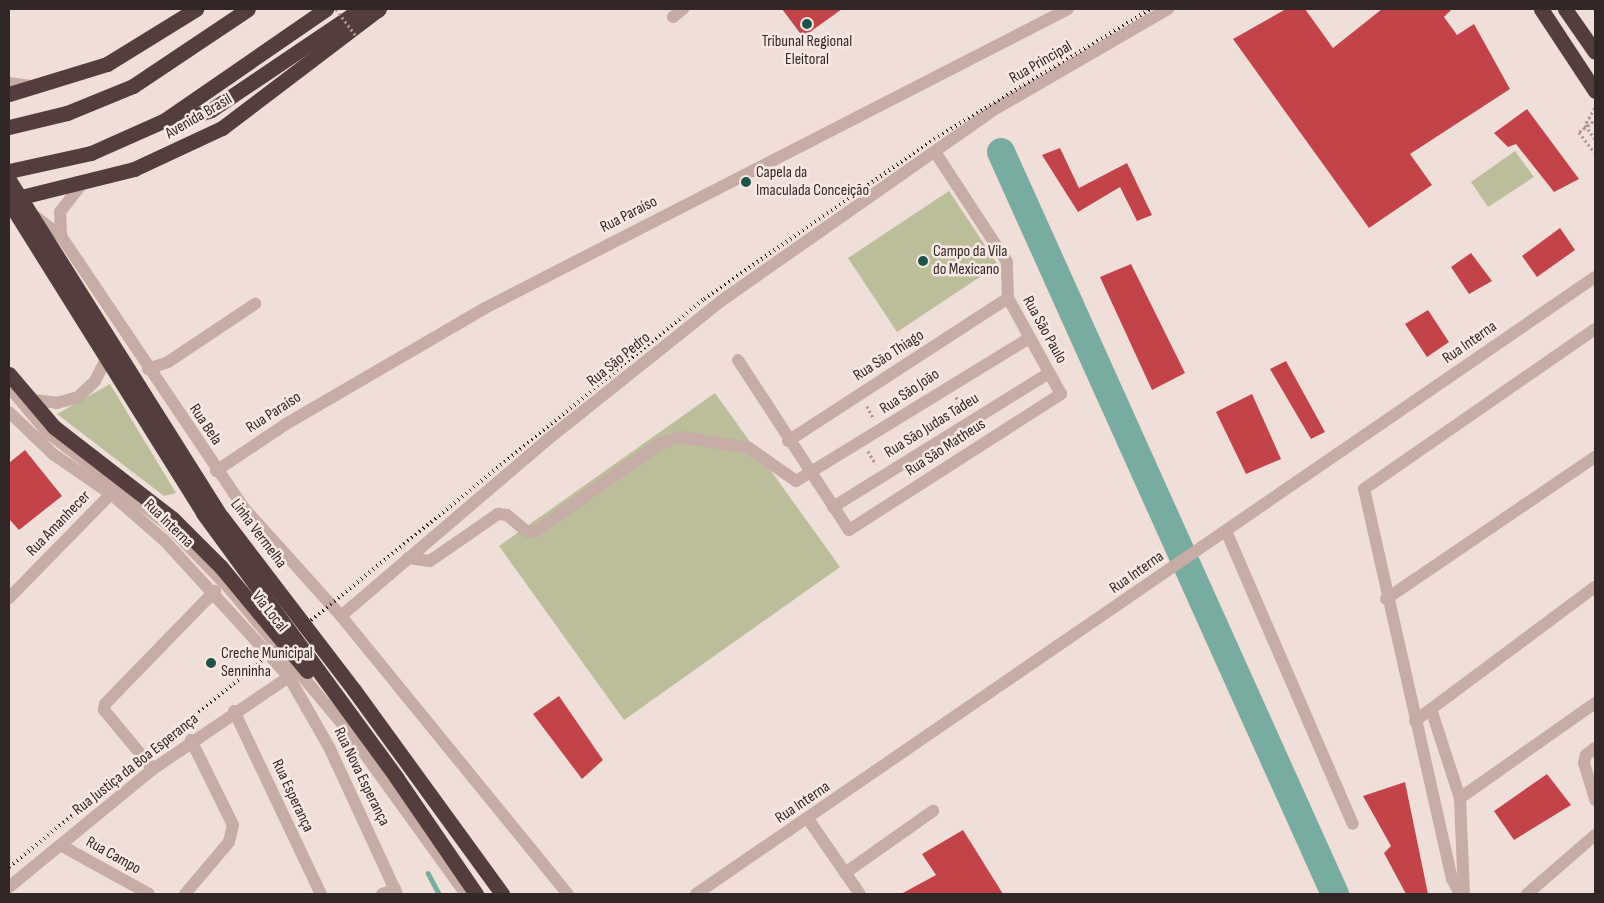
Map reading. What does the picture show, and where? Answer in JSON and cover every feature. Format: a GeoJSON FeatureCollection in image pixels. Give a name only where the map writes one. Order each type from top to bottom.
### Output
{"type":"FeatureCollection","features":[{"type":"Feature","properties":{"kind":"highway"},"geometry":{"type":"LineString","coordinates":[[9,94],[43,87],[107,64],[196,9]]}},
{"type":"Feature","properties":{"kind":"highway"},"geometry":{"type":"LineString","coordinates":[[9,127],[68,113],[132,86],[248,9]]}},
{"type":"Feature","properties":{"kind":"highway","name":"Avenida Brasil"},"geometry":{"type":"LineString","coordinates":[[9,171],[54,164],[113,144],[192,104],[326,9]]}},
{"type":"Feature","properties":{"kind":"highway"},"geometry":{"type":"LineString","coordinates":[[113,144],[211,110],[361,9],[379,9]]}},
{"type":"Feature","properties":{"kind":"highway","name":"Avenida Brasil"},"geometry":{"type":"LineString","coordinates":[[9,202],[82,184],[165,157],[222,128],[379,9]]}},
{"type":"Feature","properties":{"kind":"highway"},"geometry":{"type":"LineString","coordinates":[[1541,9],[1595,91]]}},
{"type":"Feature","properties":{"kind":"highway"},"geometry":{"type":"LineString","coordinates":[[1565,9],[1595,52]]}},
{"type":"Feature","properties":{"kind":"highway","name":"Linha Vermelha"},"geometry":{"type":"LineString","coordinates":[[9,180],[222,516],[408,760],[502,894]]}},
{"type":"Feature","properties":{"kind":"highway","name":"Linha Vermelha"},"geometry":{"type":"LineString","coordinates":[[9,202],[204,513],[396,777],[476,894]]}},
{"type":"Feature","properties":{"kind":"highway"},"geometry":{"type":"LineString","coordinates":[[9,374],[54,427],[167,514],[221,568],[396,777]]}},
{"type":"Feature","properties":{"kind":"street","name":"Rua Paraíso"},"geometry":{"type":"LineString","coordinates":[[216,471],[286,424],[485,308],[1068,9]]}},
{"type":"Feature","properties":{"kind":"street","name":"Rua Principal"},"geometry":{"type":"LineString","coordinates":[[935,152],[997,108],[1168,9]]}},
{"type":"Feature","properties":{"kind":"street"},"geometry":{"type":"LineString","coordinates":[[9,84],[43,87]]}},
{"type":"Feature","properties":{"kind":"street","name":"Rua São Paulo"},"geometry":{"type":"LineString","coordinates":[[935,152],[1007,262],[1008,298],[1061,394]]}},
{"type":"Feature","properties":{"kind":"street","name":"Rua São Pedro"},"geometry":{"type":"LineString","coordinates":[[341,616],[408,558],[721,300],[935,152]]}},
{"type":"Feature","properties":{"kind":"street"},"geometry":{"type":"LineString","coordinates":[[61,236],[60,212],[82,184]]}},
{"type":"Feature","properties":{"kind":"street","name":"Rua Bela"},"geometry":{"type":"LineString","coordinates":[[9,202],[36,214],[61,236],[216,471],[288,562],[341,616]]}},
{"type":"Feature","properties":{"kind":"street","name":"Rua Interna"},"geometry":{"type":"LineString","coordinates":[[696,894],[808,819],[1595,277]]}},
{"type":"Feature","properties":{"kind":"street","name":"Rua São Thiago"},"geometry":{"type":"LineString","coordinates":[[788,441],[1008,298]]}},
{"type":"Feature","properties":{"kind":"street"},"geometry":{"type":"LineString","coordinates":[[148,369],[168,362],[255,304]]}},
{"type":"Feature","properties":{"kind":"street"},"geometry":{"type":"LineString","coordinates":[[11,394],[57,403],[78,397],[95,381],[122,329]]}},
{"type":"Feature","properties":{"kind":"street"},"geometry":{"type":"LineString","coordinates":[[1462,894],[1452,879],[1369,526],[1364,488],[1368,482],[1595,329]]}},
{"type":"Feature","properties":{"kind":"street","name":"Rua São João"},"geometry":{"type":"LineString","coordinates":[[811,475],[1029,338]]}},
{"type":"Feature","properties":{"kind":"street"},"geometry":{"type":"LineString","coordinates":[[738,360],[788,441],[834,507]]}},
{"type":"Feature","properties":{"kind":"street","name":"Rua São Judas Tadeu"},"geometry":{"type":"LineString","coordinates":[[834,507],[1049,373]]}},
{"type":"Feature","properties":{"kind":"street","name":"Via Local"},"geometry":{"type":"LineString","coordinates":[[11,394],[47,432],[168,525],[228,587],[349,732],[466,894]]}},
{"type":"Feature","properties":{"kind":"street","name":"Rua São Matheus"},"geometry":{"type":"LineString","coordinates":[[834,507],[849,530],[1061,394]]}},
{"type":"Feature","properties":{"kind":"street","name":"Rua Interna"},"geometry":{"type":"LineString","coordinates":[[9,412],[53,454],[110,494],[215,591],[289,677]]}},
{"type":"Feature","properties":{"kind":"street"},"geometry":{"type":"LineString","coordinates":[[408,558],[430,561],[498,514],[507,515],[527,532],[536,531],[659,444],[681,437],[749,448],[796,481],[811,475]]}},
{"type":"Feature","properties":{"kind":"street"},"geometry":{"type":"LineString","coordinates":[[1386,599],[1595,457]]}},
{"type":"Feature","properties":{"kind":"street","name":"Rua Amanhecer"},"geometry":{"type":"LineString","coordinates":[[9,598],[110,494]]}},
{"type":"Feature","properties":{"kind":"street"},"geometry":{"type":"LineString","coordinates":[[1226,531],[1353,824]]}},
{"type":"Feature","properties":{"kind":"street"},"geometry":{"type":"LineString","coordinates":[[1415,721],[1595,587]]}},
{"type":"Feature","properties":{"kind":"street"},"geometry":{"type":"LineString","coordinates":[[153,769],[105,704],[215,591]]}},
{"type":"Feature","properties":{"kind":"street"},"geometry":{"type":"LineString","coordinates":[[341,616],[568,894]]}},
{"type":"Feature","properties":{"kind":"street","name":"Rua Justiça da Boa Esperança"},"geometry":{"type":"LineString","coordinates":[[9,887],[191,740],[289,677]]}},
{"type":"Feature","properties":{"kind":"street","name":"Rua Nova Esperança"},"geometry":{"type":"LineString","coordinates":[[289,677],[330,749],[396,892]]}},
{"type":"Feature","properties":{"kind":"street"},"geometry":{"type":"LineString","coordinates":[[1460,798],[1595,703]]}},
{"type":"Feature","properties":{"kind":"street"},"geometry":{"type":"LineString","coordinates":[[1430,709],[1460,798],[1462,894]]}},
{"type":"Feature","properties":{"kind":"street","name":"Rua Esperança"},"geometry":{"type":"LineString","coordinates":[[234,711],[321,894]]}},
{"type":"Feature","properties":{"kind":"street"},"geometry":{"type":"LineString","coordinates":[[184,894],[229,842],[233,825],[191,740]]}},
{"type":"Feature","properties":{"kind":"street"},"geometry":{"type":"LineString","coordinates":[[1595,748],[1586,755],[1584,763],[1595,800]]}},
{"type":"Feature","properties":{"kind":"street"},"geometry":{"type":"LineString","coordinates":[[845,873],[933,811]]}},
{"type":"Feature","properties":{"kind":"street"},"geometry":{"type":"LineString","coordinates":[[808,819],[860,894]]}},
{"type":"Feature","properties":{"kind":"street"},"geometry":{"type":"LineString","coordinates":[[1527,894],[1595,835]]}},
{"type":"Feature","properties":{"kind":"street","name":"Rua Campo"},"geometry":{"type":"LineString","coordinates":[[62,846],[149,894]]}},
{"type":"Feature","properties":{"kind":"street"},"geometry":{"type":"LineString","coordinates":[[382,894],[396,892]]}},
{"type":"Feature","properties":{"kind":"path"},"geometry":{"type":"LineString","coordinates":[[336,9],[357,37]]}},
{"type":"Feature","properties":{"kind":"path"},"geometry":{"type":"LineString","coordinates":[[1595,108],[1585,125],[1595,139]]}},
{"type":"Feature","properties":{"kind":"path"},"geometry":{"type":"LineString","coordinates":[[1595,120],[1579,132],[1595,153]]}},
{"type":"Feature","properties":{"kind":"path"},"geometry":{"type":"LineString","coordinates":[[860,394],[881,431]]}},
{"type":"Feature","properties":{"kind":"green space"},"geometry":{"type":"Polygon","coordinates":[[[1515,151],[1534,177],[1488,207],[1471,182],[1515,151]]]}},
{"type":"Feature","properties":{"kind":"green space","name":"Campo da Vila do Mexicano"},"geometry":{"type":"Polygon","coordinates":[[[949,191],[998,265],[897,332],[848,258],[949,191]]]}},
{"type":"Feature","properties":{"kind":"green space"},"geometry":{"type":"Polygon","coordinates":[[[110,384],[176,493],[164,496],[57,414],[110,384]]]}},
{"type":"Feature","properties":{"kind":"green space"},"geometry":{"type":"Polygon","coordinates":[[[715,393],[840,567],[624,720],[499,546],[715,393]]]}},
{"type":"Feature","properties":{"kind":"building","name":"Tribunal Regional Eleitoral"},"geometry":{"type":"Polygon","coordinates":[[[782,9],[842,9],[803,37],[782,9]]]}},
{"type":"Feature","properties":{"kind":"building"},"geometry":{"type":"Polygon","coordinates":[[[1286,9],[1305,9],[1333,48],[1382,9],[1452,9],[1444,17],[1457,35],[1474,24],[1510,89],[1410,154],[1432,185],[1369,228],[1233,39],[1286,9]]]}},
{"type":"Feature","properties":{"kind":"building"},"geometry":{"type":"Polygon","coordinates":[[[1527,109],[1579,179],[1554,192],[1516,144],[1508,147],[1494,133],[1527,109]]]}},
{"type":"Feature","properties":{"kind":"building"},"geometry":{"type":"Polygon","coordinates":[[[1060,148],[1079,188],[1127,163],[1152,215],[1137,221],[1120,187],[1078,212],[1042,155],[1060,148]]]}},
{"type":"Feature","properties":{"kind":"building"},"geometry":{"type":"Polygon","coordinates":[[[1560,228],[1575,250],[1537,277],[1522,256],[1560,228]]]}},
{"type":"Feature","properties":{"kind":"building"},"geometry":{"type":"Polygon","coordinates":[[[1471,253],[1492,281],[1469,294],[1451,267],[1471,253]]]}},
{"type":"Feature","properties":{"kind":"building"},"geometry":{"type":"Polygon","coordinates":[[[1131,264],[1185,373],[1152,390],[1100,277],[1131,264]]]}},
{"type":"Feature","properties":{"kind":"building"},"geometry":{"type":"Polygon","coordinates":[[[1428,310],[1449,342],[1427,357],[1405,324],[1428,310]]]}},
{"type":"Feature","properties":{"kind":"building"},"geometry":{"type":"Polygon","coordinates":[[[1286,361],[1325,432],[1311,439],[1270,369],[1286,361]]]}},
{"type":"Feature","properties":{"kind":"building"},"geometry":{"type":"Polygon","coordinates":[[[1252,394],[1281,459],[1246,474],[1216,412],[1252,394]]]}},
{"type":"Feature","properties":{"kind":"building"},"geometry":{"type":"Polygon","coordinates":[[[25,450],[62,496],[19,530],[9,519],[9,463],[25,450]]]}},
{"type":"Feature","properties":{"kind":"building"},"geometry":{"type":"Polygon","coordinates":[[[559,696],[603,760],[582,779],[533,714],[559,696]]]}},
{"type":"Feature","properties":{"kind":"building"},"geometry":{"type":"Polygon","coordinates":[[[1547,774],[1571,805],[1514,840],[1494,811],[1547,774]]]}},
{"type":"Feature","properties":{"kind":"building"},"geometry":{"type":"Polygon","coordinates":[[[1405,782],[1428,894],[1406,894],[1384,853],[1391,846],[1363,796],[1405,782]]]}},
{"type":"Feature","properties":{"kind":"building"},"geometry":{"type":"Polygon","coordinates":[[[963,830],[1003,894],[901,894],[936,875],[922,854],[963,830]]]}},
{"type":"Feature","properties":{"kind":"waterway"},"geometry":{"type":"LineString","coordinates":[[1001,152],[1335,894]]}},
{"type":"Feature","properties":{"kind":"waterway"},"geometry":{"type":"LineString","coordinates":[[428,873],[439,894]]}},
{"type":"Feature","properties":{"kind":"railway"},"geometry":{"type":"LineString","coordinates":[[9,867],[704,299],[934,139],[1150,9]]}},
{"type":"Feature","properties":{"kind":"place","name":"Tribunal Regional Eleitoral"},"geometry":{"type":"Point","coordinates":[807,24]}},
{"type":"Feature","properties":{"kind":"place","name":"Capela da Imaculada Conceição"},"geometry":{"type":"Point","coordinates":[746,182]}},
{"type":"Feature","properties":{"kind":"place","name":"Campo da Vila do Mexicano"},"geometry":{"type":"Point","coordinates":[923,261]}},
{"type":"Feature","properties":{"kind":"place","name":"Creche Municipal Senninha"},"geometry":{"type":"Point","coordinates":[211,663]}}]}
